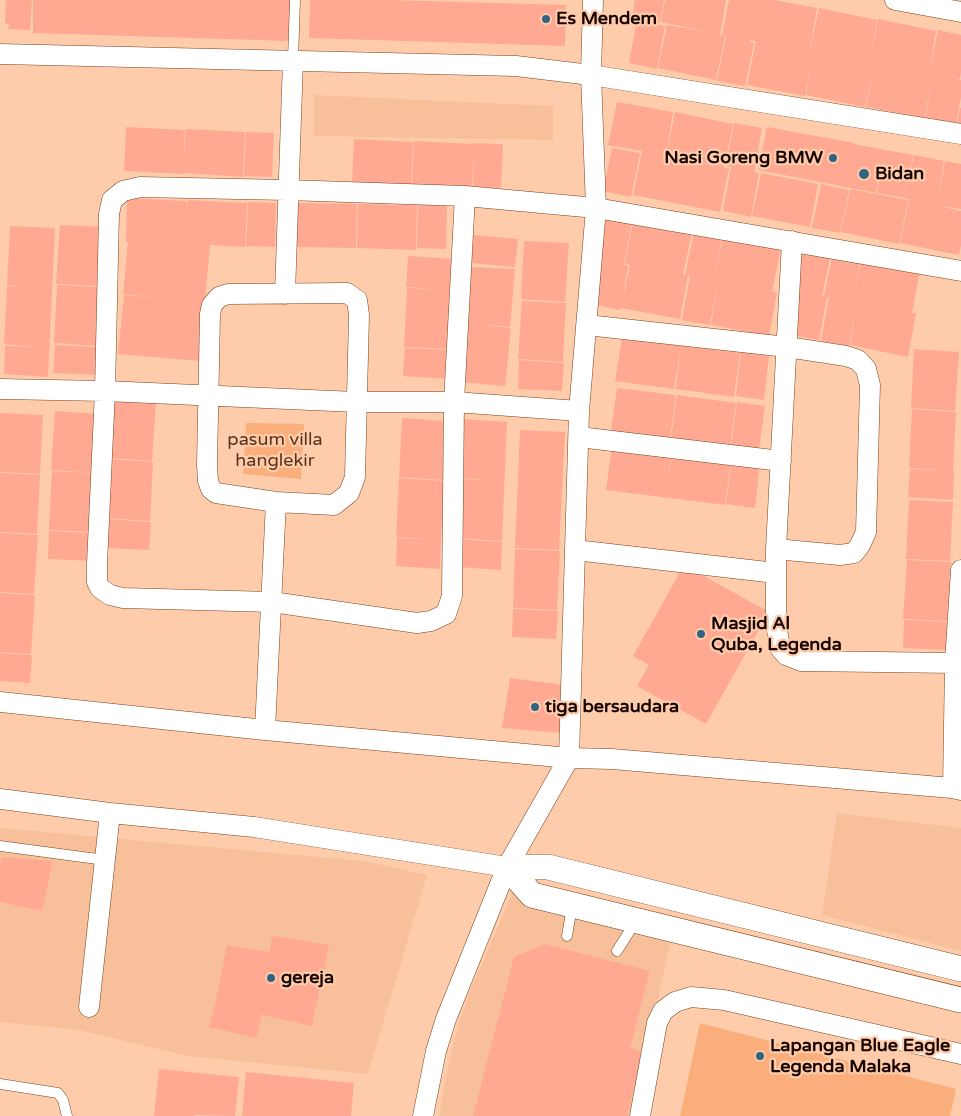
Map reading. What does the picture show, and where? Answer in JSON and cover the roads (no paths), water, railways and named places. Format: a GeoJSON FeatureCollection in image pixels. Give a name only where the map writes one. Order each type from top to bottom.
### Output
{"type":"FeatureCollection","features":[{"type":"Feature","properties":{"kind":"street"},"geometry":{"type":"LineString","coordinates":[[423,1116],[436,1051],[446,1019],[507,867],[569,758],[579,411],[596,208],[591,74],[593,0]]}},
{"type":"Feature","properties":{"kind":"street"},"geometry":{"type":"LineString","coordinates":[[895,0],[926,3],[961,12]]}},
{"type":"Feature","properties":{"kind":"street"},"geometry":{"type":"LineString","coordinates":[[0,54],[516,66],[591,74],[961,134]]}},
{"type":"Feature","properties":{"kind":"street"},"geometry":{"type":"LineString","coordinates":[[284,294],[293,60]]}},
{"type":"Feature","properties":{"kind":"street"},"geometry":{"type":"LineString","coordinates":[[465,196],[454,402],[452,596],[446,614],[432,621],[417,623],[272,602],[123,598],[110,595],[100,588],[97,582],[97,564],[105,391],[109,214],[112,200],[123,190],[140,187],[465,196],[596,208],[961,271]]}},
{"type":"Feature","properties":{"kind":"street"},"geometry":{"type":"LineString","coordinates":[[792,241],[776,549],[776,624],[780,648],[786,655],[801,661],[958,663]]}},
{"type":"Feature","properties":{"kind":"street"},"geometry":{"type":"LineString","coordinates":[[347,293],[356,300],[359,315],[355,477],[349,493],[334,505],[276,502],[216,493],[208,481],[209,395],[210,314],[212,305],[219,297],[228,294],[347,293]]}},
{"type":"Feature","properties":{"kind":"street"},"geometry":{"type":"LineString","coordinates":[[587,325],[787,347],[846,356],[858,360],[866,369],[870,385],[866,532],[860,545],[854,553],[840,555],[776,549]]}},
{"type":"Feature","properties":{"kind":"street"},"geometry":{"type":"LineString","coordinates":[[0,389],[105,391],[356,402],[454,402],[579,411]]}},
{"type":"Feature","properties":{"kind":"street"},"geometry":{"type":"LineString","coordinates":[[579,437],[781,460]]}},
{"type":"Feature","properties":{"kind":"street"},"geometry":{"type":"LineString","coordinates":[[265,730],[276,502]]}},
{"type":"Feature","properties":{"kind":"street"},"geometry":{"type":"LineString","coordinates":[[575,550],[776,573]]}},
{"type":"Feature","properties":{"kind":"street"},"geometry":{"type":"LineString","coordinates":[[0,702],[265,730],[569,758],[612,759],[957,789],[961,570]]}},
{"type":"Feature","properties":{"kind":"street"},"geometry":{"type":"LineString","coordinates":[[0,799],[110,813],[254,827],[507,867],[548,867],[961,969]]}},
{"type":"Feature","properties":{"kind":"street"},"geometry":{"type":"LineString","coordinates":[[89,1007],[110,813]]}},
{"type":"Feature","properties":{"kind":"street"},"geometry":{"type":"LineString","coordinates":[[507,867],[532,895],[961,1000]]}},
{"type":"Feature","properties":{"kind":"street"},"geometry":{"type":"LineString","coordinates":[[640,1116],[657,1023],[663,1011],[676,1002],[691,997],[724,1000],[961,1054]]}},
{"type":"Feature","properties":{"kind":"lane"},"geometry":{"type":"LineString","coordinates":[[293,60],[295,0]]}},
{"type":"Feature","properties":{"kind":"lane"},"geometry":{"type":"LineString","coordinates":[[0,846],[106,860]]}},
{"type":"Feature","properties":{"kind":"lane"},"geometry":{"type":"LineString","coordinates":[[567,936],[572,906]]}},
{"type":"Feature","properties":{"kind":"lane"},"geometry":{"type":"LineString","coordinates":[[617,951],[638,922]]}},
{"type":"Feature","properties":{"kind":"lane"},"geometry":{"type":"LineString","coordinates":[[0,1084],[58,1093],[63,1100],[67,1116]]}},
{"type":"Feature","properties":{"kind":"place","name":"Es Mendem"},"geometry":{"type":"Point","coordinates":[546,19]}},
{"type":"Feature","properties":{"kind":"place","name":"Nasi Goreng BMW"},"geometry":{"type":"Point","coordinates":[833,158]}},
{"type":"Feature","properties":{"kind":"place","name":"Bidan"},"geometry":{"type":"Point","coordinates":[864,174]}},
{"type":"Feature","properties":{"kind":"place","name":"Masjid Al Quba, Legenda"},"geometry":{"type":"Point","coordinates":[701,634]}},
{"type":"Feature","properties":{"kind":"place","name":"tiga bersaudara"},"geometry":{"type":"Point","coordinates":[535,707]}},
{"type":"Feature","properties":{"kind":"place","name":"gereja"},"geometry":{"type":"Point","coordinates":[271,978]}},
{"type":"Feature","properties":{"kind":"place","name":"Lapangan Blue Eagle Legenda Malaka"},"geometry":{"type":"Point","coordinates":[760,1056]}},
{"type":"Feature","properties":{"kind":"park label","name":"pasum villa hanglekir"},"geometry":{"type":"Point","coordinates":[275,450]}}]}
